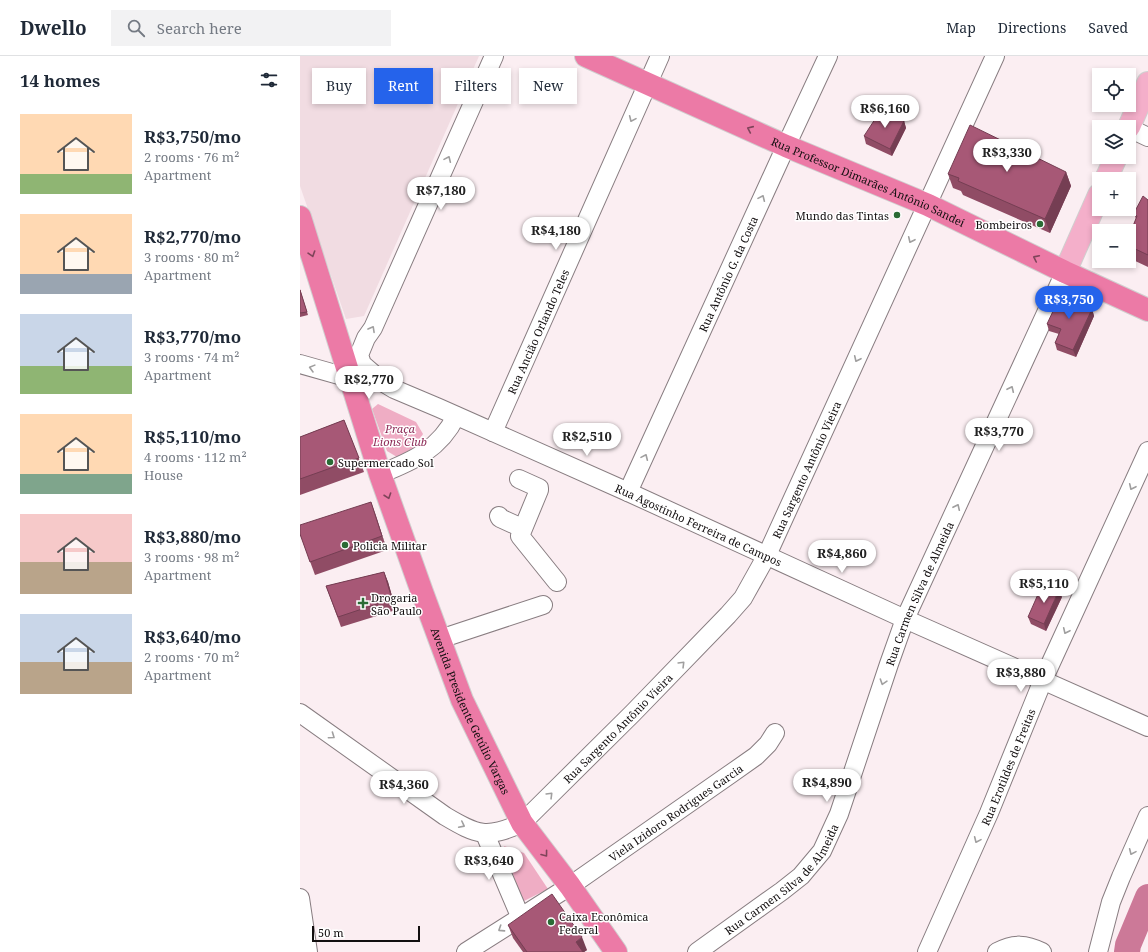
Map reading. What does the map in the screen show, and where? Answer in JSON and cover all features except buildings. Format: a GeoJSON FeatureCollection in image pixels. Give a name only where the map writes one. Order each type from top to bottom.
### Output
{"type":"FeatureCollection","features":[{"type":"Feature","properties":{"kind":"highway","name":"Rua Professor Dimarães Antônio Sandei"},"geometry":{"type":"LineString","coordinates":[[586,56],[786,146],[928,205],[1148,310]]}},
{"type":"Feature","properties":{"kind":"highway","name":"Avenida Presidente Getúlio Vargas"},"geometry":{"type":"LineString","coordinates":[[300,217],[357,371],[380,474],[462,700],[522,823],[570,886],[616,952]]}},
{"type":"Feature","properties":{"kind":"main road"},"geometry":{"type":"LineString","coordinates":[[1132,120],[1148,83]]}},
{"type":"Feature","properties":{"kind":"main road","name":"Rua Carmen Silva de Almeida"},"geometry":{"type":"LineString","coordinates":[[1066,272],[1092,211]]}},
{"type":"Feature","properties":{"kind":"street"},"geometry":{"type":"LineString","coordinates":[[300,364],[357,371],[361,349],[373,328],[494,56]]}},
{"type":"Feature","properties":{"kind":"street","name":"Rua Ancião Orlando Teles"},"geometry":{"type":"LineString","coordinates":[[493,432],[660,56]]}},
{"type":"Feature","properties":{"kind":"street","name":"Rua Antônio G. da Costa"},"geometry":{"type":"LineString","coordinates":[[628,492],[828,56]]}},
{"type":"Feature","properties":{"kind":"street","name":"Rua Sargento Antônio Vieira"},"geometry":{"type":"LineString","coordinates":[[522,823],[638,708],[728,616],[743,598],[767,556],[995,56]]}},
{"type":"Feature","properties":{"kind":"street"},"geometry":{"type":"LineString","coordinates":[[1136,131],[1148,137]]}},
{"type":"Feature","properties":{"kind":"street","name":"Rua Carmen Silva de Almeida"},"geometry":{"type":"LineString","coordinates":[[697,952],[782,892],[801,876],[822,851],[839,814],[905,619],[1066,272]]}},
{"type":"Feature","properties":{"kind":"street","name":"Rua Agostinho Ferreira de Campos"},"geometry":{"type":"LineString","coordinates":[[357,371],[383,388],[394,389],[493,432],[905,619],[1148,727]]}},
{"type":"Feature","properties":{"kind":"street"},"geometry":{"type":"LineString","coordinates":[[380,474],[415,459],[430,450],[452,425],[456,416]]}},
{"type":"Feature","properties":{"kind":"street","name":"Rua Erotildes de Freitas"},"geometry":{"type":"LineString","coordinates":[[933,950],[1043,680],[1148,451]]}},
{"type":"Feature","properties":{"kind":"street"},"geometry":{"type":"LineString","coordinates":[[519,479],[539,488],[522,528],[520,538],[557,582]]}},
{"type":"Feature","properties":{"kind":"street"},"geometry":{"type":"LineString","coordinates":[[499,516],[500,518],[522,528]]}},
{"type":"Feature","properties":{"kind":"street"},"geometry":{"type":"LineString","coordinates":[[440,639],[543,605]]}},
{"type":"Feature","properties":{"kind":"street"},"geometry":{"type":"LineString","coordinates":[[300,713],[445,816],[464,827],[485,834],[499,832],[522,823]]}},
{"type":"Feature","properties":{"kind":"street","name":"Viela Izidoro Rodrigues Garcia"},"geometry":{"type":"LineString","coordinates":[[466,952],[520,916],[570,886],[756,756],[768,744],[775,733]]}},
{"type":"Feature","properties":{"kind":"street"},"geometry":{"type":"LineString","coordinates":[[1098,952],[1112,902],[1121,877],[1148,816]]}},
{"type":"Feature","properties":{"kind":"street"},"geometry":{"type":"LineString","coordinates":[[485,834],[520,916]]}},
{"type":"Feature","properties":{"kind":"street"},"geometry":{"type":"LineString","coordinates":[[300,898],[308,952]]}},
{"type":"Feature","properties":{"kind":"street"},"geometry":{"type":"LineString","coordinates":[[997,952],[1018,945],[1030,946],[1042,952]]}},
{"type":"Feature","properties":{"kind":"shaded area"},"geometry":{"type":"Polygon","coordinates":[[[300,56],[479,56],[474,68],[441,68],[441,104],[458,104],[364,316],[346,319],[300,186],[300,56]]]}},
{"type":"Feature","properties":{"kind":"green space","name":"Praça Lions Club"},"geometry":{"type":"Polygon","coordinates":[[[378,404],[416,422],[423,434],[415,447],[397,457],[387,451],[372,409],[378,404]]]}},
{"type":"Feature","properties":{"kind":"green space"},"geometry":{"type":"Polygon","coordinates":[[[504,846],[524,853],[548,889],[522,902],[504,846]]]}},
{"type":"Feature","properties":{"kind":"waterway"},"geometry":{"type":"LineString","coordinates":[[1127,952],[1128,945],[1148,897]]}},
{"type":"Feature","properties":{"kind":"place","name":"Mundo das Tintas"},"geometry":{"type":"Point","coordinates":[897,215]}},
{"type":"Feature","properties":{"kind":"place","name":"Bombeiros"},"geometry":{"type":"Point","coordinates":[1040,224]}},
{"type":"Feature","properties":{"kind":"place","name":"Supermercado Sol"},"geometry":{"type":"Point","coordinates":[330,462]}},
{"type":"Feature","properties":{"kind":"place","name":"Policia Militar"},"geometry":{"type":"Point","coordinates":[345,545]}},
{"type":"Feature","properties":{"kind":"place","name":"Drogaria São Paulo"},"geometry":{"type":"Point","coordinates":[363,603]}},
{"type":"Feature","properties":{"kind":"place","name":"Caixa Econômica Federal"},"geometry":{"type":"Point","coordinates":[551,922]}}]}
